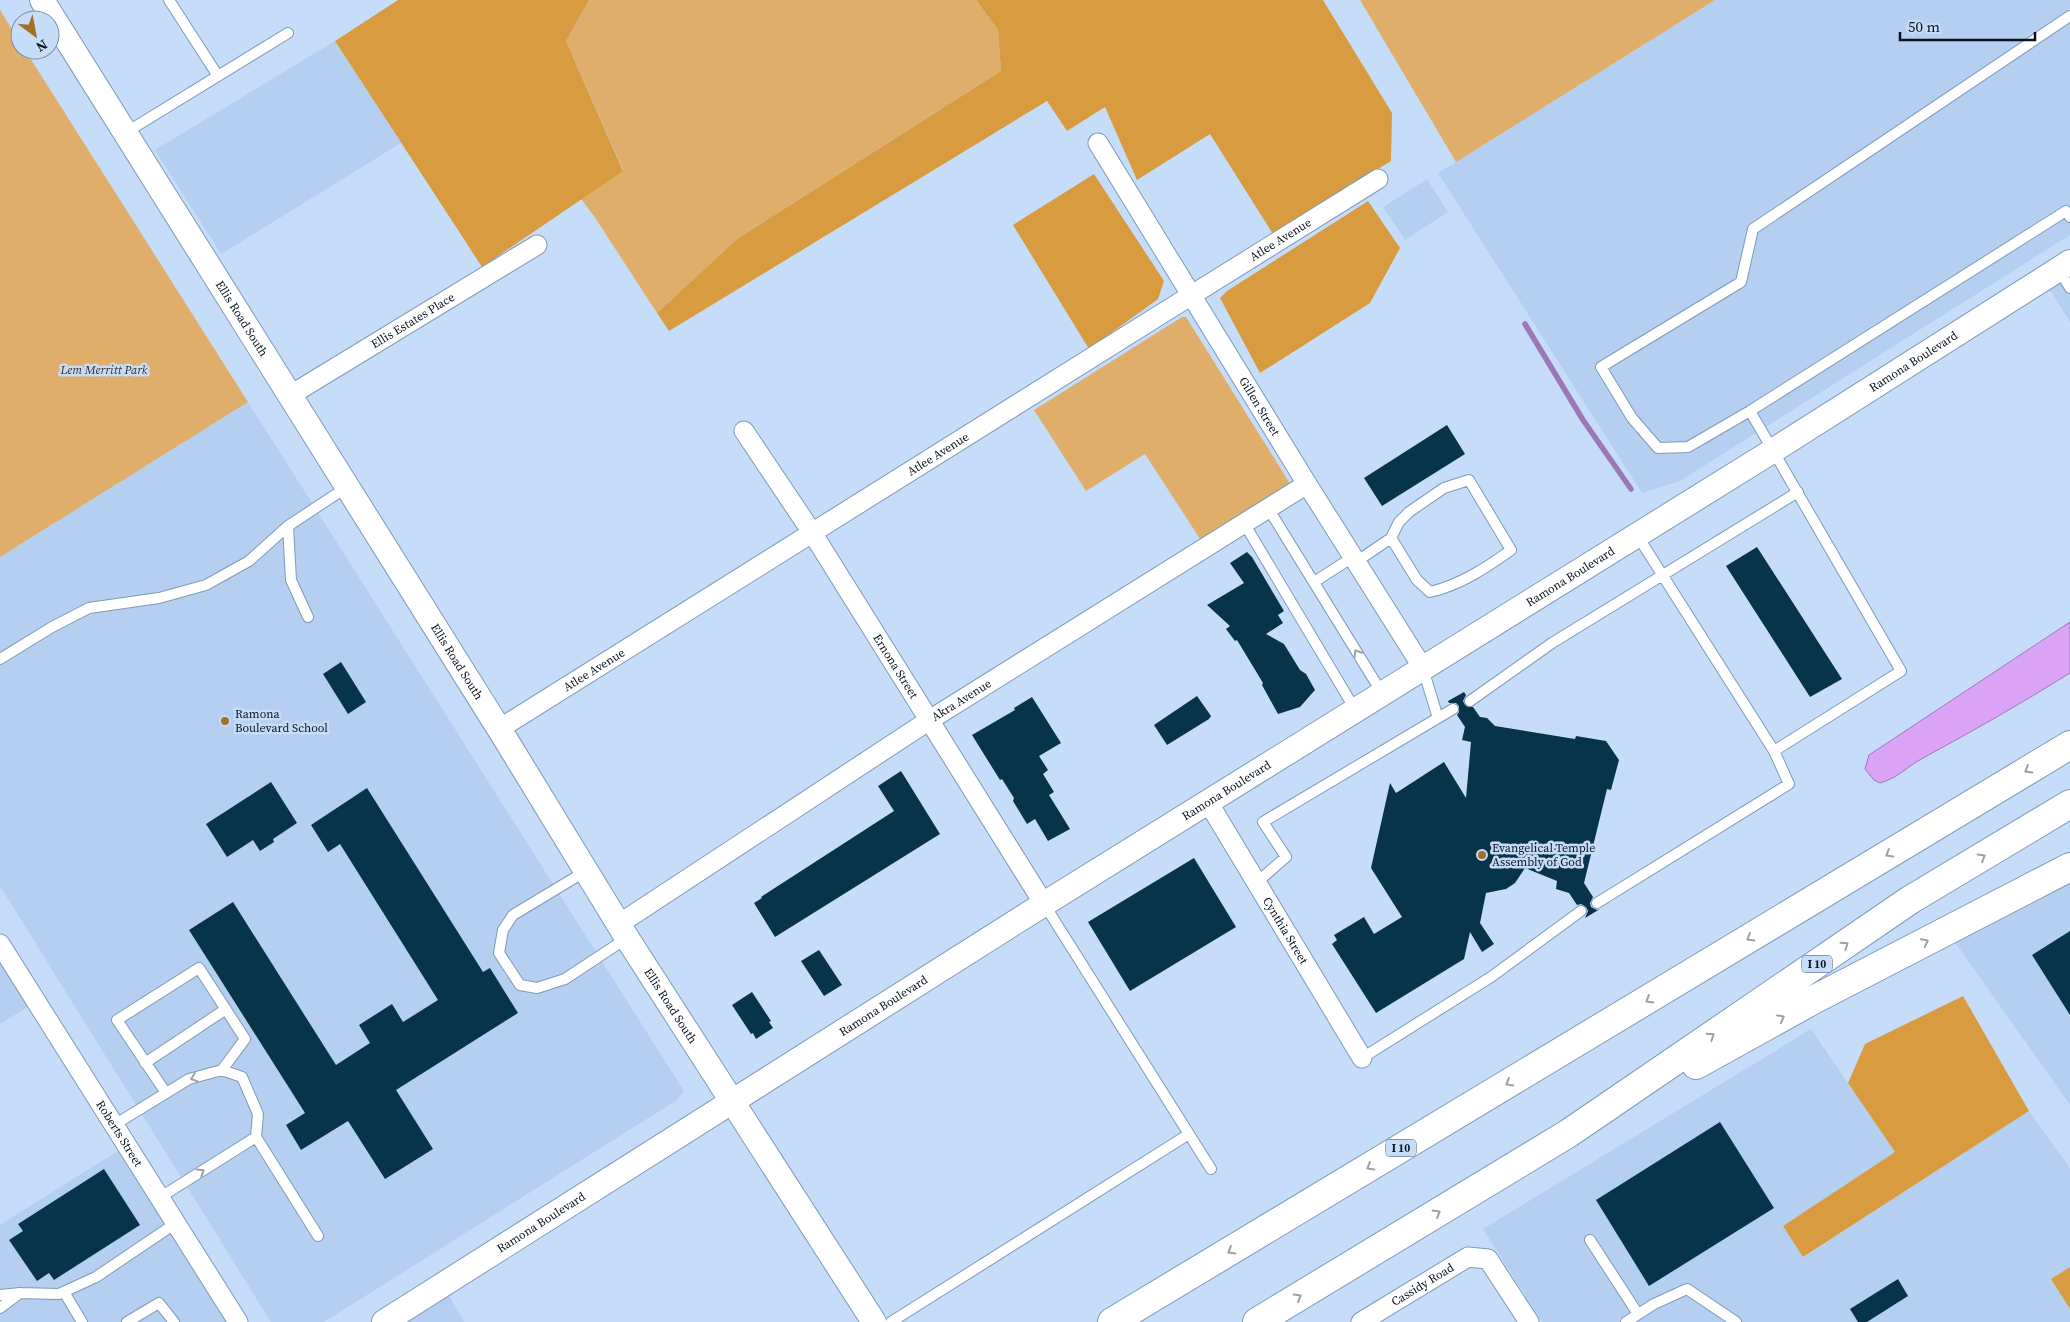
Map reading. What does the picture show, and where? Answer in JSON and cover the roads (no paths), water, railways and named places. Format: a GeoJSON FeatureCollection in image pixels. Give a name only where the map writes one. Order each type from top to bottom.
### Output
{"type":"FeatureCollection","features":[{"type":"Feature","properties":{"kind":"highway","name":"I 10"},"geometry":{"type":"LineString","coordinates":[[1112,1322],[2070,744]]}},
{"type":"Feature","properties":{"kind":"highway","name":"I 10"},"geometry":{"type":"LineString","coordinates":[[1257,1322],[1569,1133],[1910,900],[2070,804]]}},
{"type":"Feature","properties":{"kind":"highway"},"geometry":{"type":"LineString","coordinates":[[1569,1133],[1636,1099],[1815,999],[2070,867]]}},
{"type":"Feature","properties":{"kind":"street","name":"Ellis Road South"},"geometry":{"type":"LineString","coordinates":[[42,0],[624,931],[874,1322]]}},
{"type":"Feature","properties":{"kind":"street","name":"Gillen Street"},"geometry":{"type":"LineString","coordinates":[[1098,143],[1307,484],[1423,668]]}},
{"type":"Feature","properties":{"kind":"street","name":"Atlee Avenue"},"geometry":{"type":"LineString","coordinates":[[499,729],[1378,179]]}},
{"type":"Feature","properties":{"kind":"street","name":"Ellis Estates Place"},"geometry":{"type":"LineString","coordinates":[[289,396],[537,245]]}},
{"type":"Feature","properties":{"kind":"street","name":"Ramona Boulevard"},"geometry":{"type":"LineString","coordinates":[[384,1322],[1044,904],[1637,534],[2066,273]]}},
{"type":"Feature","properties":{"kind":"street","name":"Ernona Street"},"geometry":{"type":"LineString","coordinates":[[744,431],[813,534],[1044,904]]}},
{"type":"Feature","properties":{"kind":"street","name":"Akra Avenue"},"geometry":{"type":"LineString","coordinates":[[624,931],[928,721],[1307,484]]}},
{"type":"Feature","properties":{"kind":"street","name":"Cynthia Street"},"geometry":{"type":"LineString","coordinates":[[1208,802],[1255,884],[1362,1058]]}},
{"type":"Feature","properties":{"kind":"street","name":"Roberts Street"},"geometry":{"type":"LineString","coordinates":[[0,944],[238,1322]]}},
{"type":"Feature","properties":{"kind":"street","name":"Cassidy Road"},"geometry":{"type":"LineString","coordinates":[[1361,1322],[1468,1257],[1488,1259],[1529,1322]]}},
{"type":"Feature","properties":{"kind":"lane"},"geometry":{"type":"LineString","coordinates":[[168,0],[218,76]]}},
{"type":"Feature","properties":{"kind":"lane"},"geometry":{"type":"LineString","coordinates":[[2069,212],[1750,411],[1688,447],[1658,448],[1632,418],[1601,367],[1741,282],[1753,229],[2070,16]]}},
{"type":"Feature","properties":{"kind":"lane"},"geometry":{"type":"LineString","coordinates":[[125,133],[288,33]]}},
{"type":"Feature","properties":{"kind":"lane"},"geometry":{"type":"LineString","coordinates":[[1750,411],[1901,671],[1774,751]]}},
{"type":"Feature","properties":{"kind":"lane"},"geometry":{"type":"LineString","coordinates":[[1314,582],[1392,538],[1399,522],[1409,512],[1444,488],[1469,480],[1511,550],[1486,568],[1448,588],[1430,592],[1417,580],[1392,538]]}},
{"type":"Feature","properties":{"kind":"lane"},"geometry":{"type":"LineString","coordinates":[[0,659],[52,627],[89,608],[159,598],[206,585],[249,561],[288,526],[346,487]]}},
{"type":"Feature","properties":{"kind":"lane"},"geometry":{"type":"LineString","coordinates":[[1470,701],[1552,643],[1798,492]]}},
{"type":"Feature","properties":{"kind":"lane"},"geometry":{"type":"LineString","coordinates":[[1268,508],[1383,694]]}},
{"type":"Feature","properties":{"kind":"lane"},"geometry":{"type":"LineString","coordinates":[[1244,523],[1356,711]]}},
{"type":"Feature","properties":{"kind":"lane"},"geometry":{"type":"LineString","coordinates":[[288,526],[291,580],[308,618]]}},
{"type":"Feature","properties":{"kind":"lane"},"geometry":{"type":"LineString","coordinates":[[1597,903],[1789,784],[1774,751],[1637,534]]}},
{"type":"Feature","properties":{"kind":"lane"},"geometry":{"type":"LineString","coordinates":[[1423,668],[1438,718]]}},
{"type":"Feature","properties":{"kind":"lane"},"geometry":{"type":"LineString","coordinates":[[1255,884],[1286,857],[1263,822],[1453,709]]}},
{"type":"Feature","properties":{"kind":"lane"},"geometry":{"type":"LineString","coordinates":[[586,870],[513,915],[503,930],[499,953],[520,985],[537,988],[565,979],[624,931]]}},
{"type":"Feature","properties":{"kind":"lane"},"geometry":{"type":"LineString","coordinates":[[1044,904],[1211,1169]]}},
{"type":"Feature","properties":{"kind":"lane"},"geometry":{"type":"LineString","coordinates":[[1362,1058],[1491,977],[1581,911]]}},
{"type":"Feature","properties":{"kind":"lane"},"geometry":{"type":"LineString","coordinates":[[166,1093],[117,1020],[199,968],[245,1039],[222,1070]]}},
{"type":"Feature","properties":{"kind":"lane"},"geometry":{"type":"LineString","coordinates":[[145,1062],[226,1009]]}},
{"type":"Feature","properties":{"kind":"lane"},"geometry":{"type":"LineString","coordinates":[[114,1125],[189,1079],[222,1070],[242,1077],[258,1114],[256,1137],[318,1236]]}},
{"type":"Feature","properties":{"kind":"lane"},"geometry":{"type":"LineString","coordinates":[[891,1322],[1189,1134]]}},
{"type":"Feature","properties":{"kind":"lane"},"geometry":{"type":"LineString","coordinates":[[159,1198],[256,1137]]}},
{"type":"Feature","properties":{"kind":"lane"},"geometry":{"type":"LineString","coordinates":[[0,1295],[20,1293],[59,1294],[64,1292],[96,1277],[176,1223]]}},
{"type":"Feature","properties":{"kind":"lane"},"geometry":{"type":"LineString","coordinates":[[1590,1240],[1638,1314]]}},
{"type":"Feature","properties":{"kind":"lane"},"geometry":{"type":"LineString","coordinates":[[1626,1322],[1654,1304],[1687,1288],[1736,1322]]}},
{"type":"Feature","properties":{"kind":"lane"},"geometry":{"type":"LineString","coordinates":[[64,1292],[82,1322]]}},
{"type":"Feature","properties":{"kind":"lane"},"geometry":{"type":"LineString","coordinates":[[0,1308],[20,1293]]}},
{"type":"Feature","properties":{"kind":"lane"},"geometry":{"type":"LineString","coordinates":[[127,1322],[159,1303],[174,1322]]}},
{"type":"Feature","properties":{"kind":"waterway"},"geometry":{"type":"LineString","coordinates":[[1525,324],[1583,420],[1631,489]]}},
{"type":"Feature","properties":{"kind":"place","name":"Ramona Boulevard School"},"geometry":{"type":"Point","coordinates":[225,721]}},
{"type":"Feature","properties":{"kind":"place","name":"Evangelical Temple Assembly of God"},"geometry":{"type":"Point","coordinates":[1482,855]}},
{"type":"Feature","properties":{"kind":"park label","name":"Lem Merritt Park"},"geometry":{"type":"Point","coordinates":[104,370]}}]}
